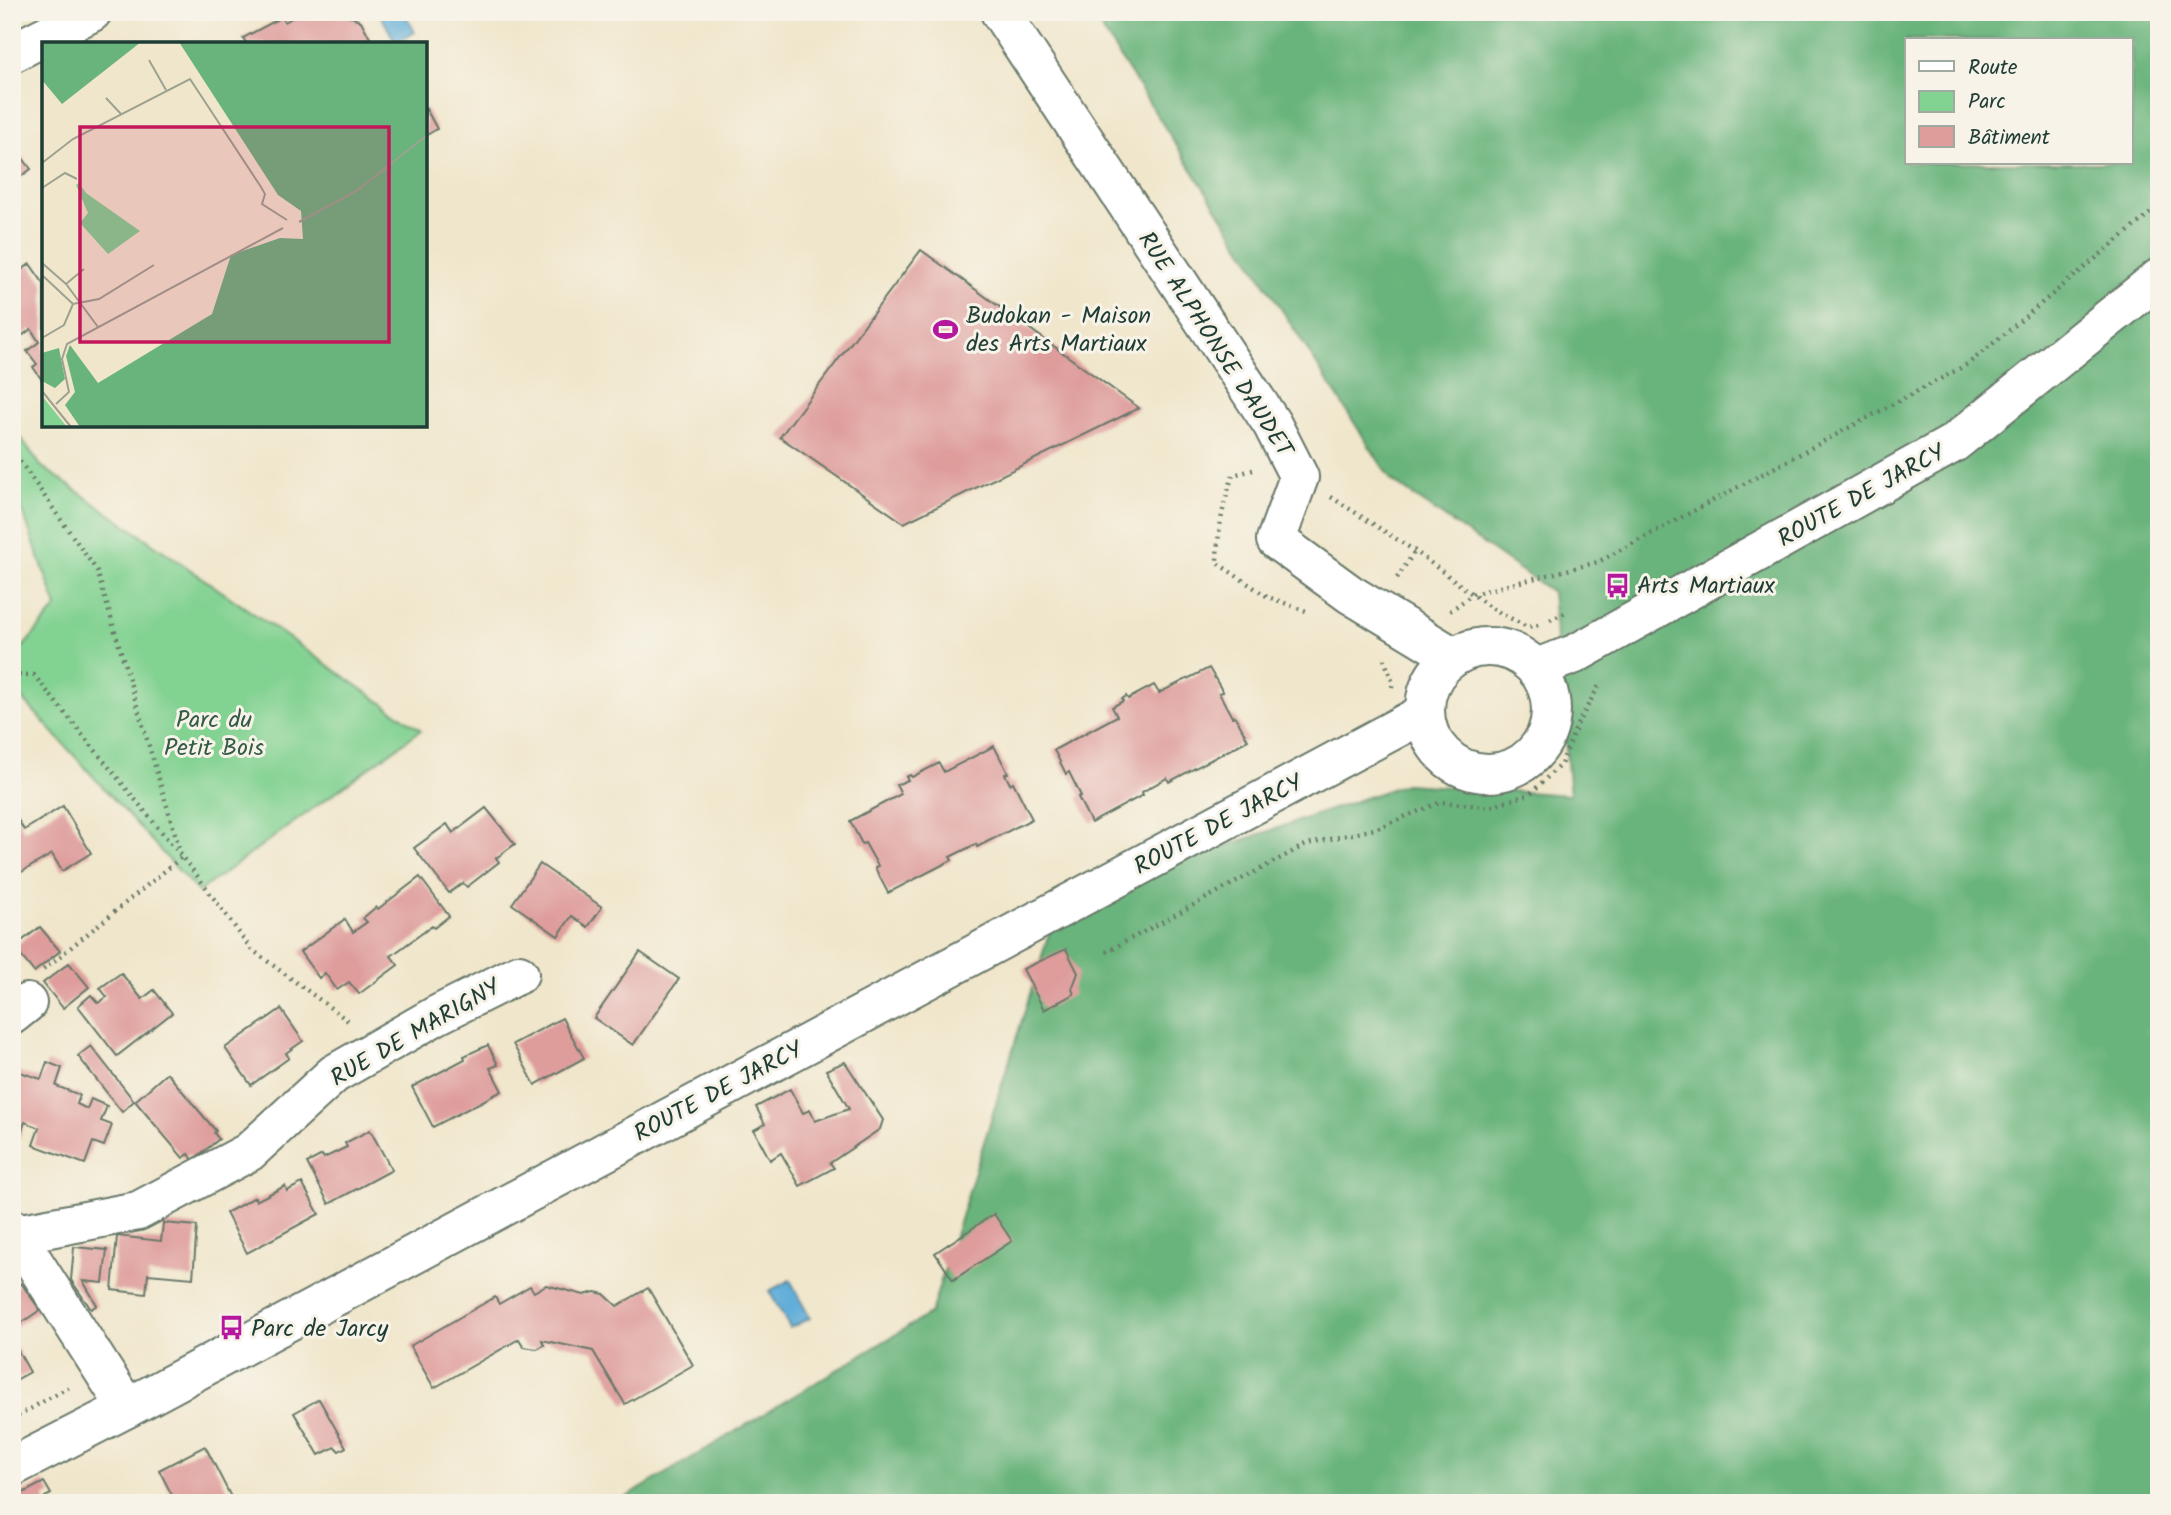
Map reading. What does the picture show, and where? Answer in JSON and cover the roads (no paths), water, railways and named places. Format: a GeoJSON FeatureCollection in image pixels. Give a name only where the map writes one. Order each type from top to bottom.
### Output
{"type":"FeatureCollection","features":[{"type":"Feature","properties":{"kind":"street"},"geometry":{"type":"LineString","coordinates":[[12,53],[92,12]]}},
{"type":"Feature","properties":{"kind":"street","name":"RUE ALPHONSE DAUDET"},"geometry":{"type":"LineString","coordinates":[[1000,12],[1272,424],[1299,477],[1276,540],[1350,594],[1454,657]]}},
{"type":"Feature","properties":{"kind":"street","name":"ROUTE DE JARCY"},"geometry":{"type":"LineString","coordinates":[[1535,668],[1575,654],[1954,443],[2159,278]]}},
{"type":"Feature","properties":{"kind":"street"},"geometry":{"type":"LineString","coordinates":[[1496,648],[1518,654],[1535,668],[1549,695],[1550,723],[1542,743],[1525,761],[1505,771],[1478,773],[1457,765],[1439,751],[1428,731],[1423,714],[1428,692],[1437,672],[1454,657],[1474,649],[1496,648]]}},
{"type":"Feature","properties":{"kind":"street","name":"ROUTE DE JARCY"},"geometry":{"type":"LineString","coordinates":[[12,1466],[127,1408],[1423,714]]}},
{"type":"Feature","properties":{"kind":"street","name":"RUE DE MARIGNY"},"geometry":{"type":"LineString","coordinates":[[14,1232],[138,1211],[249,1152],[334,1074],[437,1015],[519,974]]}},
{"type":"Feature","properties":{"kind":"street"},"geometry":{"type":"LineString","coordinates":[[14,1232],[127,1408]]}},
{"type":"Feature","properties":{"kind":"water"},"geometry":{"type":"Polygon","coordinates":[[[379,12],[404,12],[415,32],[395,42],[379,12]]]}},
{"type":"Feature","properties":{"kind":"water"},"geometry":{"type":"Polygon","coordinates":[[[790,1280],[810,1318],[790,1328],[769,1291],[790,1280]]]}},
{"type":"Feature","properties":{"kind":"place","name":"Budokan - Maison des Arts Martiaux"},"geometry":{"type":"Point","coordinates":[946,329]}},
{"type":"Feature","properties":{"kind":"place","name":"Arts Martiaux"},"geometry":{"type":"Point","coordinates":[1617,585]}},
{"type":"Feature","properties":{"kind":"place","name":"Parc de Jarcy"},"geometry":{"type":"Point","coordinates":[231,1328]}},
{"type":"Feature","properties":{"kind":"park label","name":"Parc du Petit Bois"},"geometry":{"type":"Point","coordinates":[214,733]}}]}
